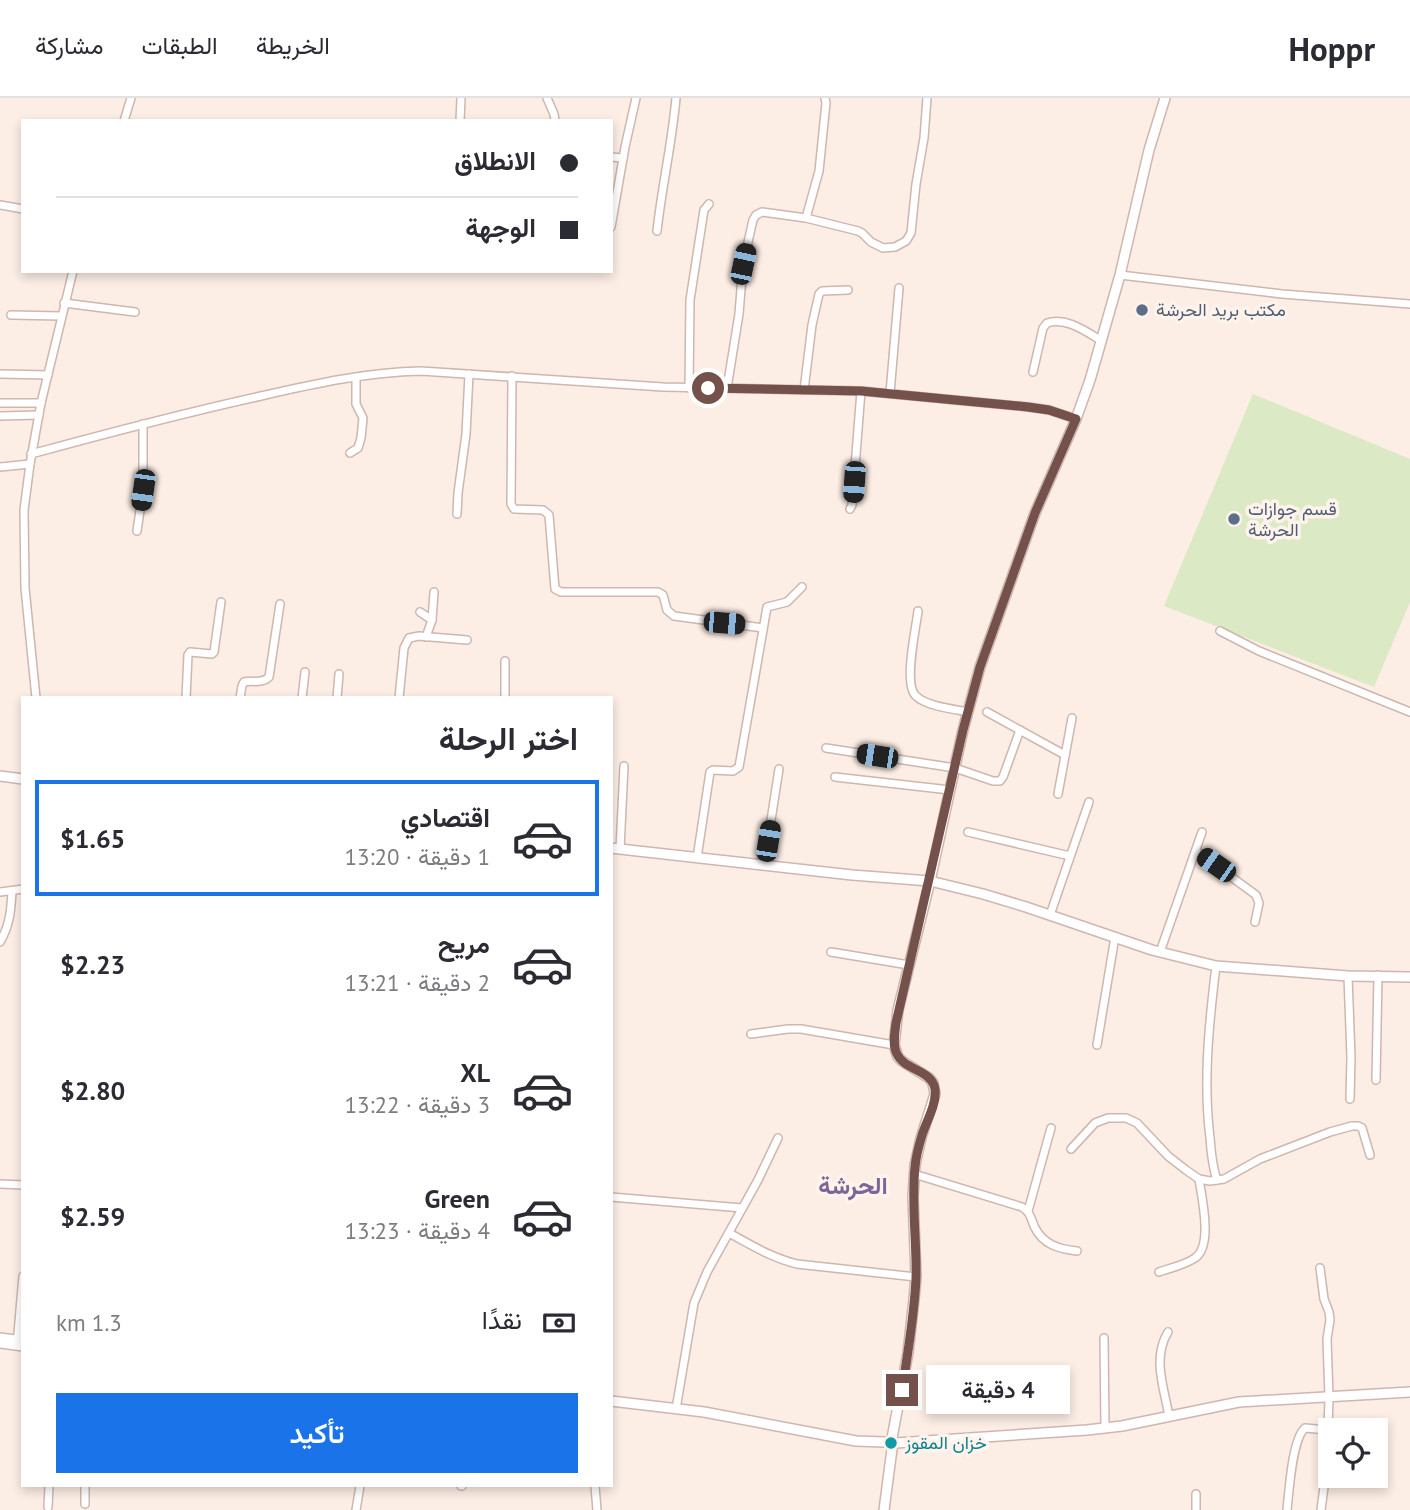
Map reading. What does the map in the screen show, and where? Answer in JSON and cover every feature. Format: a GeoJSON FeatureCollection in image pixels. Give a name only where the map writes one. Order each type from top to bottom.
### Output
{"type":"FeatureCollection","features":[{"type":"Feature","properties":{"kind":"street"},"geometry":{"type":"LineString","coordinates":[[125,119],[131,98]]}},
{"type":"Feature","properties":{"kind":"street"},"geometry":{"type":"LineString","coordinates":[[460,119],[461,98]]}},
{"type":"Feature","properties":{"kind":"street"},"geometry":{"type":"LineString","coordinates":[[547,98],[555,119]]}},
{"type":"Feature","properties":{"kind":"street"},"geometry":{"type":"LineString","coordinates":[[613,215],[636,98]]}},
{"type":"Feature","properties":{"kind":"street"},"geometry":{"type":"LineString","coordinates":[[657,231],[676,98]]}},
{"type":"Feature","properties":{"kind":"street"},"geometry":{"type":"LineString","coordinates":[[806,218],[819,171],[827,103],[825,98]]}},
{"type":"Feature","properties":{"kind":"street"},"geometry":{"type":"LineString","coordinates":[[727,388],[743,264],[756,215],[762,212],[806,218],[860,232],[883,248],[895,247],[906,241],[911,233],[916,184],[925,138],[927,98]]}},
{"type":"Feature","properties":{"kind":"street"},"geometry":{"type":"LineString","coordinates":[[884,1510],[891,1443],[908,1353],[916,1277],[914,1174],[917,1152],[935,1089],[929,1078],[898,1057],[894,1045],[896,1023],[980,667],[1035,513],[1076,419],[1102,341],[1149,149],[1165,98]]}},
{"type":"Feature","properties":{"kind":"street"},"geometry":{"type":"LineString","coordinates":[[613,157],[623,158]]}},
{"type":"Feature","properties":{"kind":"street"},"geometry":{"type":"LineString","coordinates":[[688,388],[691,286],[704,210],[709,204]]}},
{"type":"Feature","properties":{"kind":"street"},"geometry":{"type":"LineString","coordinates":[[0,205],[21,209]]}},
{"type":"Feature","properties":{"kind":"street"},"geometry":{"type":"LineString","coordinates":[[36,696],[27,614],[24,510],[41,403],[72,273]]}},
{"type":"Feature","properties":{"kind":"street"},"geometry":{"type":"LineString","coordinates":[[1119,275],[1282,294],[1410,304]]}},
{"type":"Feature","properties":{"kind":"street"},"geometry":{"type":"LineString","coordinates":[[890,393],[900,288]]}},
{"type":"Feature","properties":{"kind":"street"},"geometry":{"type":"LineString","coordinates":[[804,390],[818,294],[822,291],[848,290]]}},
{"type":"Feature","properties":{"kind":"street"},"geometry":{"type":"LineString","coordinates":[[64,303],[135,312]]}},
{"type":"Feature","properties":{"kind":"street"},"geometry":{"type":"LineString","coordinates":[[11,315],[61,316]]}},
{"type":"Feature","properties":{"kind":"street"},"geometry":{"type":"LineString","coordinates":[[1033,372],[1043,328],[1047,323],[1069,323],[1102,341]]}},
{"type":"Feature","properties":{"kind":"street"},"geometry":{"type":"LineString","coordinates":[[32,454],[298,387],[397,371],[421,370],[688,388],[890,393],[1028,407],[1049,410],[1076,419]]}},
{"type":"Feature","properties":{"kind":"street"},"geometry":{"type":"LineString","coordinates":[[0,374],[48,375]]}},
{"type":"Feature","properties":{"kind":"street"},"geometry":{"type":"LineString","coordinates":[[457,514],[466,434],[469,374]]}},
{"type":"Feature","properties":{"kind":"street"},"geometry":{"type":"LineString","coordinates":[[512,376],[511,504],[514,509],[543,510],[549,515],[555,589],[561,592],[658,592],[663,595],[668,613],[674,616],[763,628]]}},
{"type":"Feature","properties":{"kind":"street"},"geometry":{"type":"LineString","coordinates":[[350,453],[358,447],[363,418],[356,404],[356,377]]}},
{"type":"Feature","properties":{"kind":"street"},"geometry":{"type":"LineString","coordinates":[[850,509],[861,391]]}},
{"type":"Feature","properties":{"kind":"street"},"geometry":{"type":"LineString","coordinates":[[0,403],[41,403]]}},
{"type":"Feature","properties":{"kind":"street"},"geometry":{"type":"LineString","coordinates":[[0,416],[39,415]]}},
{"type":"Feature","properties":{"kind":"street"},"geometry":{"type":"LineString","coordinates":[[137,530],[144,482],[143,424]]}},
{"type":"Feature","properties":{"kind":"street"},"geometry":{"type":"LineString","coordinates":[[0,467],[30,464]]}},
{"type":"Feature","properties":{"kind":"street"},"geometry":{"type":"LineString","coordinates":[[697,858],[710,771],[733,771],[739,767],[767,607],[786,602],[802,587]]}},
{"type":"Feature","properties":{"kind":"street"},"geometry":{"type":"LineString","coordinates":[[426,637],[432,620],[434,592]]}},
{"type":"Feature","properties":{"kind":"street"},"geometry":{"type":"LineString","coordinates":[[186,696],[188,654],[214,652],[221,602]]}},
{"type":"Feature","properties":{"kind":"street"},"geometry":{"type":"LineString","coordinates":[[240,696],[244,681],[261,681],[269,677],[280,604]]}},
{"type":"Feature","properties":{"kind":"street"},"geometry":{"type":"LineString","coordinates":[[918,611],[910,673],[912,691],[925,702],[968,712]]}},
{"type":"Feature","properties":{"kind":"street"},"geometry":{"type":"LineString","coordinates":[[420,612],[432,620]]}},
{"type":"Feature","properties":{"kind":"street"},"geometry":{"type":"LineString","coordinates":[[1220,631],[1259,651],[1410,712]]}},
{"type":"Feature","properties":{"kind":"street"},"geometry":{"type":"LineString","coordinates":[[400,696],[407,640],[426,637],[467,640]]}},
{"type":"Feature","properties":{"kind":"street"},"geometry":{"type":"LineString","coordinates":[[505,661],[505,696]]}},
{"type":"Feature","properties":{"kind":"street"},"geometry":{"type":"LineString","coordinates":[[302,696],[305,672]]}},
{"type":"Feature","properties":{"kind":"street"},"geometry":{"type":"LineString","coordinates":[[337,696],[339,674]]}},
{"type":"Feature","properties":{"kind":"street"},"geometry":{"type":"LineString","coordinates":[[987,712],[1065,755]]}},
{"type":"Feature","properties":{"kind":"street"},"geometry":{"type":"LineString","coordinates":[[1058,793],[1072,718]]}},
{"type":"Feature","properties":{"kind":"street"},"geometry":{"type":"LineString","coordinates":[[826,748],[955,768],[989,780],[1000,780],[1020,730]]}},
{"type":"Feature","properties":{"kind":"street"},"geometry":{"type":"LineString","coordinates":[[624,766],[615,848],[930,881],[983,894],[1160,952],[1216,966],[1410,977]]}},
{"type":"Feature","properties":{"kind":"street"},"geometry":{"type":"LineString","coordinates":[[764,865],[779,769]]}},
{"type":"Feature","properties":{"kind":"street"},"geometry":{"type":"LineString","coordinates":[[0,776],[21,779]]}},
{"type":"Feature","properties":{"kind":"street"},"geometry":{"type":"LineString","coordinates":[[835,777],[950,790]]}},
{"type":"Feature","properties":{"kind":"street"},"geometry":{"type":"LineString","coordinates":[[1050,915],[1088,802]]}},
{"type":"Feature","properties":{"kind":"street"},"geometry":{"type":"LineString","coordinates":[[968,832],[1070,856]]}},
{"type":"Feature","properties":{"kind":"street"},"geometry":{"type":"LineString","coordinates":[[1160,952],[1202,832]]}},
{"type":"Feature","properties":{"kind":"street"},"geometry":{"type":"LineString","coordinates":[[1196,851],[1256,895],[1259,903],[1255,922]]}},
{"type":"Feature","properties":{"kind":"street"},"geometry":{"type":"LineString","coordinates":[[0,892],[21,889]]}},
{"type":"Feature","properties":{"kind":"street"},"geometry":{"type":"LineString","coordinates":[[0,942],[11,914],[12,891]]}},
{"type":"Feature","properties":{"kind":"street"},"geometry":{"type":"LineString","coordinates":[[1097,1045],[1115,937]]}},
{"type":"Feature","properties":{"kind":"street"},"geometry":{"type":"LineString","coordinates":[[831,952],[909,965]]}},
{"type":"Feature","properties":{"kind":"street"},"geometry":{"type":"LineString","coordinates":[[1216,966],[1206,1089],[1213,1165],[1217,1180]]}},
{"type":"Feature","properties":{"kind":"street"},"geometry":{"type":"LineString","coordinates":[[1348,975],[1350,1099]]}},
{"type":"Feature","properties":{"kind":"street"},"geometry":{"type":"LineString","coordinates":[[1376,1080],[1378,975]]}},
{"type":"Feature","properties":{"kind":"street"},"geometry":{"type":"LineString","coordinates":[[751,1034],[788,1028],[801,1029],[894,1045]]}},
{"type":"Feature","properties":{"kind":"street"},"geometry":{"type":"LineString","coordinates":[[1071,1149],[1095,1123],[1108,1118],[1126,1118],[1137,1123],[1168,1156],[1205,1181],[1228,1177],[1260,1159],[1352,1126],[1362,1128],[1370,1155]]}},
{"type":"Feature","properties":{"kind":"street"},"geometry":{"type":"LineString","coordinates":[[1028,1211],[1051,1128]]}},
{"type":"Feature","properties":{"kind":"street"},"geometry":{"type":"LineString","coordinates":[[676,1409],[694,1303],[778,1138]]}},
{"type":"Feature","properties":{"kind":"street"},"geometry":{"type":"LineString","coordinates":[[914,1174],[1016,1205],[1028,1211],[1037,1231],[1046,1242],[1077,1251]]}},
{"type":"Feature","properties":{"kind":"street"},"geometry":{"type":"LineString","coordinates":[[1159,1272],[1195,1259],[1201,1250],[1205,1224],[1199,1179]]}},
{"type":"Feature","properties":{"kind":"street"},"geometry":{"type":"LineString","coordinates":[[0,1184],[21,1185]]}},
{"type":"Feature","properties":{"kind":"street"},"geometry":{"type":"LineString","coordinates":[[613,1197],[742,1208]]}},
{"type":"Feature","properties":{"kind":"street"},"geometry":{"type":"LineString","coordinates":[[729,1233],[783,1261],[916,1277]]}},
{"type":"Feature","properties":{"kind":"street"},"geometry":{"type":"LineString","coordinates":[[1320,1268],[1324,1299],[1329,1312],[1328,1418]]}},
{"type":"Feature","properties":{"kind":"street"},"geometry":{"type":"LineString","coordinates":[[0,1338],[14,1343],[21,1293]]}},
{"type":"Feature","properties":{"kind":"street"},"geometry":{"type":"LineString","coordinates":[[1168,1332],[1159,1356],[1169,1416]]}},
{"type":"Feature","properties":{"kind":"street"},"geometry":{"type":"LineString","coordinates":[[1104,1338],[1105,1428]]}},
{"type":"Feature","properties":{"kind":"street"},"geometry":{"type":"LineString","coordinates":[[613,1401],[747,1420],[839,1438],[891,1443],[1105,1428],[1239,1402],[1410,1392]]}},
{"type":"Feature","properties":{"kind":"street"},"geometry":{"type":"LineString","coordinates":[[1287,1510],[1296,1443],[1300,1432],[1305,1428],[1318,1429]]}},
{"type":"Feature","properties":{"kind":"street"},"geometry":{"type":"LineString","coordinates":[[48,1507],[49,1487]]}},
{"type":"Feature","properties":{"kind":"street"},"geometry":{"type":"LineString","coordinates":[[85,1487],[85,1504]]}},
{"type":"Feature","properties":{"kind":"street"},"geometry":{"type":"LineString","coordinates":[[356,1510],[360,1487]]}},
{"type":"Feature","properties":{"kind":"street"},"geometry":{"type":"LineString","coordinates":[[595,1487],[597,1510]]}},
{"type":"Feature","properties":{"kind":"street"},"geometry":{"type":"LineString","coordinates":[[1321,1510],[1324,1488]]}},
{"type":"Feature","properties":{"kind":"street"},"geometry":{"type":"LineString","coordinates":[[1196,1494],[1196,1510]]}},
{"type":"Feature","properties":{"kind":"green space"},"geometry":{"type":"Polygon","coordinates":[[[1253,394],[1410,459],[1410,602],[1374,687],[1164,606],[1253,394]]]}},
{"type":"Feature","properties":{"kind":"place","name":"مكتب بريد الحرشة"},"geometry":{"type":"Point","coordinates":[1142,310]}},
{"type":"Feature","properties":{"kind":"place","name":"قسم جوازات الحرشة"},"geometry":{"type":"Point","coordinates":[1234,519]}},
{"type":"Feature","properties":{"kind":"place","name":"خزان المقوز"},"geometry":{"type":"Point","coordinates":[891,1443]}},
{"type":"Feature","properties":{"kind":"district","name":"الحرشة"},"geometry":{"type":"Point","coordinates":[853,1186]}},
{"type":"Feature","properties":{"kind":"route"},"geometry":{"type":"LineString","coordinates":[[708,388],[890,393],[1028,407],[1049,410],[1076,419],[1035,513],[973,690],[896,1023],[894,1045],[898,1057],[929,1078],[935,1089],[915,1165],[913,1197],[916,1277],[912,1327],[902,1390]]}}]}
